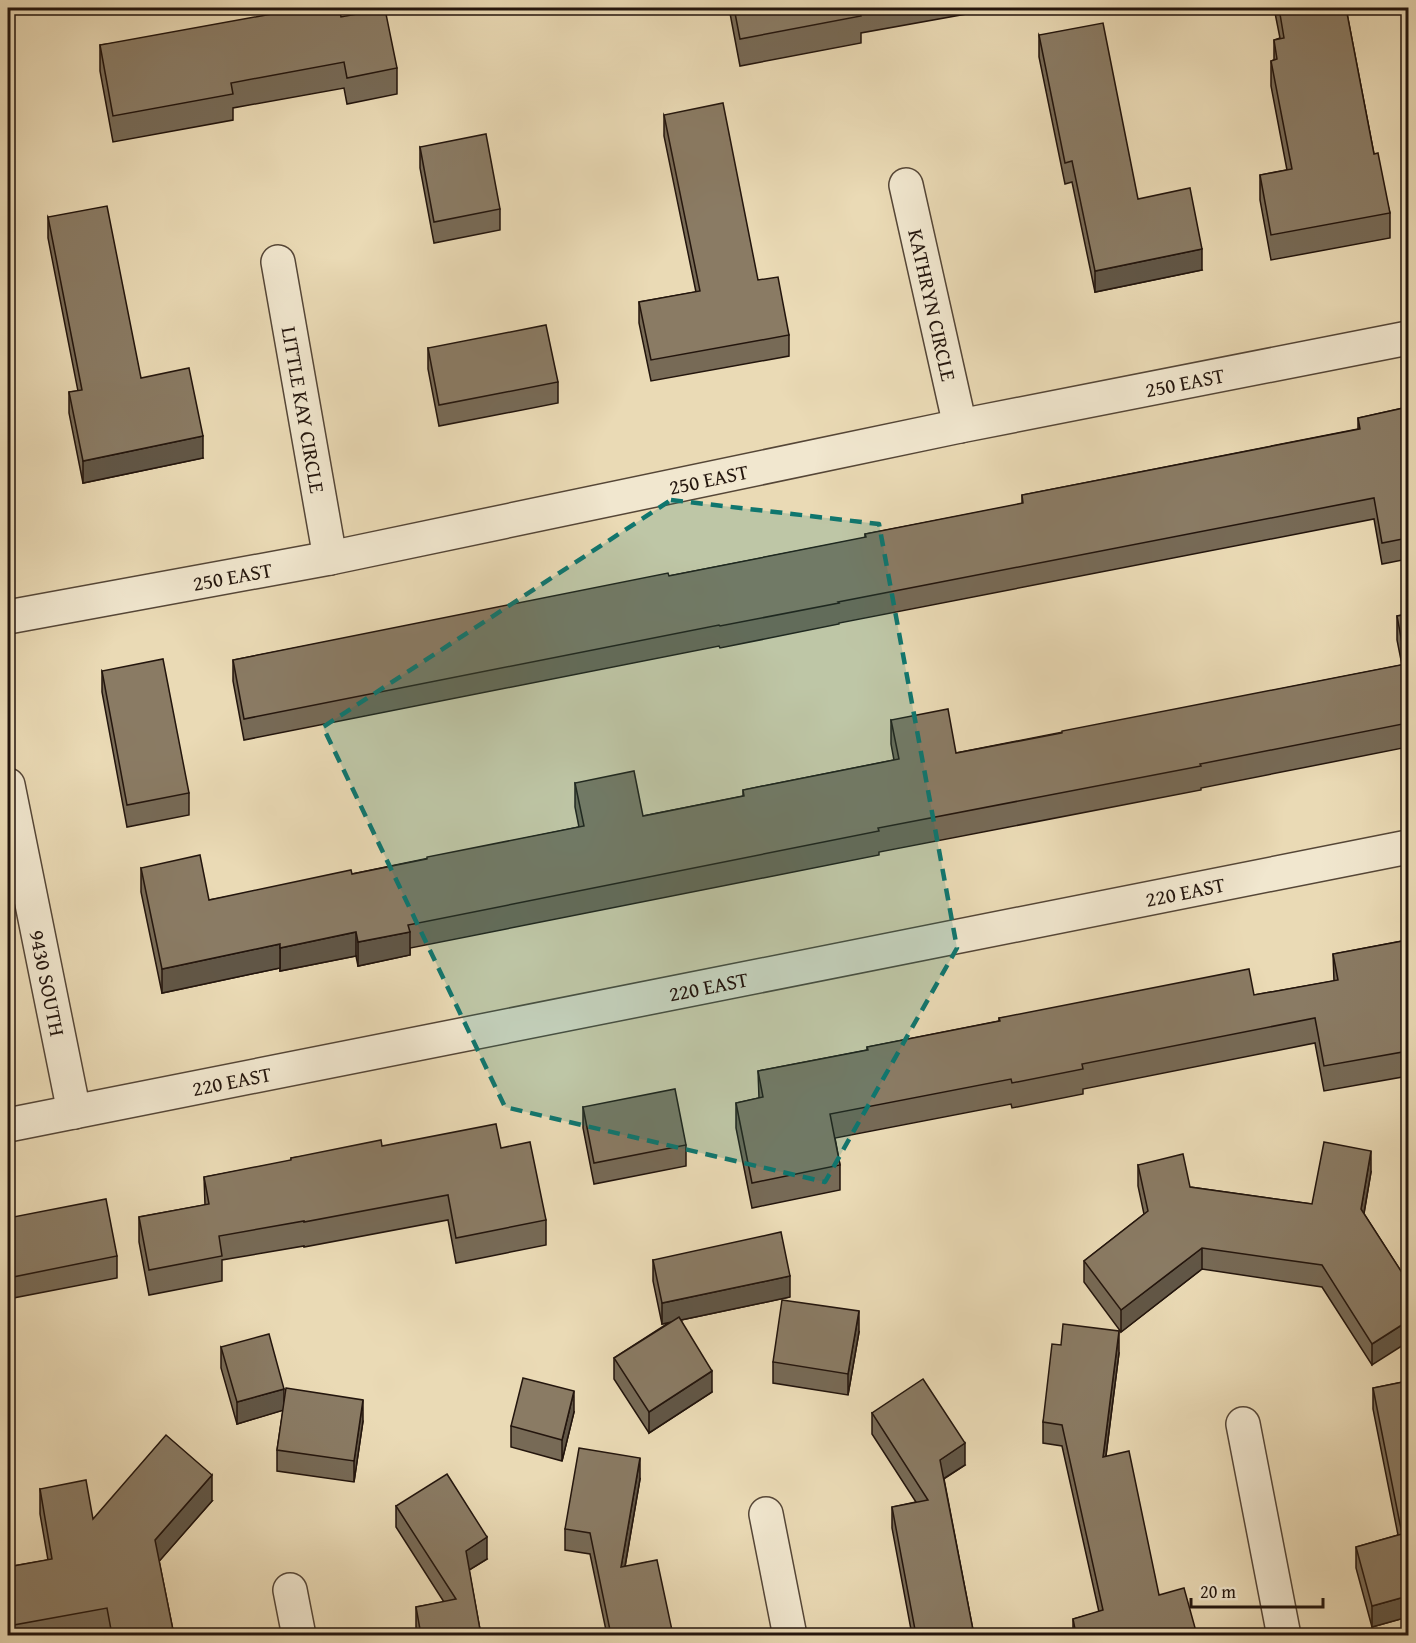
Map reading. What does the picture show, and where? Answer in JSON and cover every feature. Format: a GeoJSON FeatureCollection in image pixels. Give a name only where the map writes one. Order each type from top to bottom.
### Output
{"type":"FeatureCollection","features":[{"type":"Feature","properties":{"kind":"street","name":"KATHRYN CIRCLE"},"geometry":{"type":"LineString","coordinates":[[906,185],[960,426]]}},
{"type":"Feature","properties":{"kind":"street","name":"LITTLE KAY CIRCLE"},"geometry":{"type":"LineString","coordinates":[[278,262],[330,558]]}},
{"type":"Feature","properties":{"kind":"street","name":"250 EAST"},"geometry":{"type":"LineString","coordinates":[[8,617],[330,558],[960,426],[1408,338]]}},
{"type":"Feature","properties":{"kind":"street","name":"9430 SOUTH"},"geometry":{"type":"LineString","coordinates":[[8,785],[74,1112]]}},
{"type":"Feature","properties":{"kind":"street","name":"220 EAST"},"geometry":{"type":"LineString","coordinates":[[8,1125],[1408,847]]}},
{"type":"Feature","properties":{"kind":"street"},"geometry":{"type":"LineString","coordinates":[[1243,1424],[1284,1635]]}},
{"type":"Feature","properties":{"kind":"street"},"geometry":{"type":"LineString","coordinates":[[766,1514],[790,1635]]}},
{"type":"Feature","properties":{"kind":"street"},"geometry":{"type":"LineString","coordinates":[[290,1590],[299,1635]]}},
{"type":"Feature","properties":{"kind":"highlighted area"},"geometry":{"type":"Polygon","coordinates":[[[671,500],[879,524],[957,948],[825,1182],[505,1107],[323,727],[671,500]]]}},
{"type":"Feature","properties":{"kind":"building"},"geometry":{"type":"Polygon","coordinates":[[[305,8],[339,8],[341,17],[385,9],[397,68],[347,78],[344,62],[231,83],[233,94],[113,116],[100,45],[305,8]]]}},
{"type":"Feature","properties":{"kind":"building"},"geometry":{"type":"Polygon","coordinates":[[[734,8],[859,8],[861,16],[740,39],[734,8]]]}},
{"type":"Feature","properties":{"kind":"building"},"geometry":{"type":"Polygon","coordinates":[[[1279,8],[1346,8],[1374,154],[1378,153],[1390,213],[1271,235],[1260,175],[1292,169],[1271,61],[1277,59],[1274,40],[1284,38],[1279,8]]]}},
{"type":"Feature","properties":{"kind":"building"},"geometry":{"type":"Polygon","coordinates":[[[1103,23],[1138,199],[1190,188],[1202,249],[1095,271],[1072,161],[1065,163],[1039,35],[1103,23]]]}},
{"type":"Feature","properties":{"kind":"building"},"geometry":{"type":"Polygon","coordinates":[[[723,103],[758,280],[778,277],[789,335],[651,360],[639,302],[700,291],[664,115],[723,103]]]}},
{"type":"Feature","properties":{"kind":"building"},"geometry":{"type":"Polygon","coordinates":[[[486,134],[500,209],[434,222],[420,147],[486,134]]]}},
{"type":"Feature","properties":{"kind":"building"},"geometry":{"type":"Polygon","coordinates":[[[107,206],[141,378],[189,368],[203,436],[83,461],[69,392],[82,390],[48,217],[107,206]]]}},
{"type":"Feature","properties":{"kind":"building"},"geometry":{"type":"Polygon","coordinates":[[[546,325],[558,382],[439,405],[428,348],[546,325]]]}},
{"type":"Feature","properties":{"kind":"building"},"geometry":{"type":"Polygon","coordinates":[[[1408,407],[1408,538],[1382,543],[1374,498],[244,719],[233,660],[668,573],[669,576],[866,537],[865,534],[1023,503],[1022,495],[1360,429],[1358,418],[1408,407]]]}},
{"type":"Feature","properties":{"kind":"building"},"geometry":{"type":"Polygon","coordinates":[[[1408,614],[1408,723],[1200,764],[1201,766],[878,828],[879,831],[408,925],[410,932],[358,942],[356,932],[280,948],[280,944],[162,969],[141,868],[200,855],[209,900],[351,870],[352,874],[584,826],[575,783],[634,771],[643,816],[744,796],[743,790],[899,759],[891,720],[948,709],[956,753],[1062,733],[1062,731],[1406,664],[1397,616],[1408,614]]]}},
{"type":"Feature","properties":{"kind":"building"},"geometry":{"type":"Polygon","coordinates":[[[163,659],[189,793],[127,805],[102,671],[163,659]]]}},
{"type":"Feature","properties":{"kind":"building"},"geometry":{"type":"Polygon","coordinates":[[[1408,940],[1408,1000],[1404,1001],[1408,1025],[1408,1051],[1324,1066],[1315,1018],[1082,1064],[1083,1069],[1012,1083],[1011,1079],[830,1114],[840,1165],[752,1183],[736,1103],[763,1097],[758,1071],[1000,1021],[999,1018],[1249,969],[1254,995],[1338,980],[1333,954],[1408,940]]]}},
{"type":"Feature","properties":{"kind":"building"},"geometry":{"type":"Polygon","coordinates":[[[675,1089],[686,1145],[594,1163],[583,1107],[675,1089]]]}},
{"type":"Feature","properties":{"kind":"building"},"geometry":{"type":"Polygon","coordinates":[[[496,1124],[501,1148],[530,1142],[546,1220],[456,1238],[448,1195],[219,1236],[222,1256],[149,1270],[139,1217],[209,1204],[204,1177],[381,1140],[382,1146],[496,1124]]]}},
{"type":"Feature","properties":{"kind":"building"},"geometry":{"type":"Polygon","coordinates":[[[1324,1142],[1371,1151],[1361,1209],[1408,1282],[1408,1321],[1372,1344],[1322,1265],[1202,1248],[1121,1310],[1084,1261],[1148,1211],[1138,1165],[1183,1154],[1190,1187],[1312,1204],[1324,1142]]]}},
{"type":"Feature","properties":{"kind":"building"},"geometry":{"type":"Polygon","coordinates":[[[106,1199],[117,1256],[8,1278],[8,1218],[106,1199]]]}},
{"type":"Feature","properties":{"kind":"building"},"geometry":{"type":"Polygon","coordinates":[[[781,1232],[790,1276],[662,1303],[653,1260],[781,1232]]]}},
{"type":"Feature","properties":{"kind":"building"},"geometry":{"type":"Polygon","coordinates":[[[782,1300],[859,1311],[848,1374],[773,1362],[782,1300]]]}},
{"type":"Feature","properties":{"kind":"building"},"geometry":{"type":"Polygon","coordinates":[[[679,1317],[712,1371],[649,1412],[614,1358],[679,1317]]]}},
{"type":"Feature","properties":{"kind":"building"},"geometry":{"type":"Polygon","coordinates":[[[1063,1324],[1119,1331],[1103,1457],[1129,1451],[1159,1595],[1184,1588],[1197,1635],[1043,1635],[1075,1629],[1073,1619],[1103,1610],[1062,1425],[1043,1422],[1052,1344],[1061,1345],[1063,1324]]]}},
{"type":"Feature","properties":{"kind":"building"},"geometry":{"type":"Polygon","coordinates":[[[269,1334],[284,1389],[237,1402],[221,1347],[269,1334]]]}},
{"type":"Feature","properties":{"kind":"building"},"geometry":{"type":"Polygon","coordinates":[[[523,1378],[574,1391],[562,1440],[511,1426],[523,1378]]]}},
{"type":"Feature","properties":{"kind":"building"},"geometry":{"type":"Polygon","coordinates":[[[923,1379],[965,1443],[940,1460],[974,1635],[916,1635],[892,1507],[928,1500],[872,1413],[923,1379]]]}},
{"type":"Feature","properties":{"kind":"building"},"geometry":{"type":"Polygon","coordinates":[[[1408,1381],[1408,1596],[1372,1606],[1356,1547],[1402,1534],[1373,1388],[1408,1381]]]}},
{"type":"Feature","properties":{"kind":"building"},"geometry":{"type":"Polygon","coordinates":[[[286,1388],[363,1400],[354,1461],[277,1450],[286,1388]]]}},
{"type":"Feature","properties":{"kind":"building"},"geometry":{"type":"Polygon","coordinates":[[[166,1435],[212,1475],[155,1540],[174,1635],[112,1635],[107,1608],[8,1626],[8,1567],[52,1559],[40,1489],[86,1480],[93,1519],[166,1435]]]}},
{"type":"Feature","properties":{"kind":"building"},"geometry":{"type":"Polygon","coordinates":[[[579,1448],[640,1458],[621,1567],[657,1560],[673,1635],[611,1635],[590,1533],[565,1529],[579,1448]]]}},
{"type":"Feature","properties":{"kind":"building"},"geometry":{"type":"Polygon","coordinates":[[[447,1474],[487,1537],[466,1551],[481,1635],[421,1635],[416,1607],[456,1599],[396,1506],[447,1474]]]}}]}
